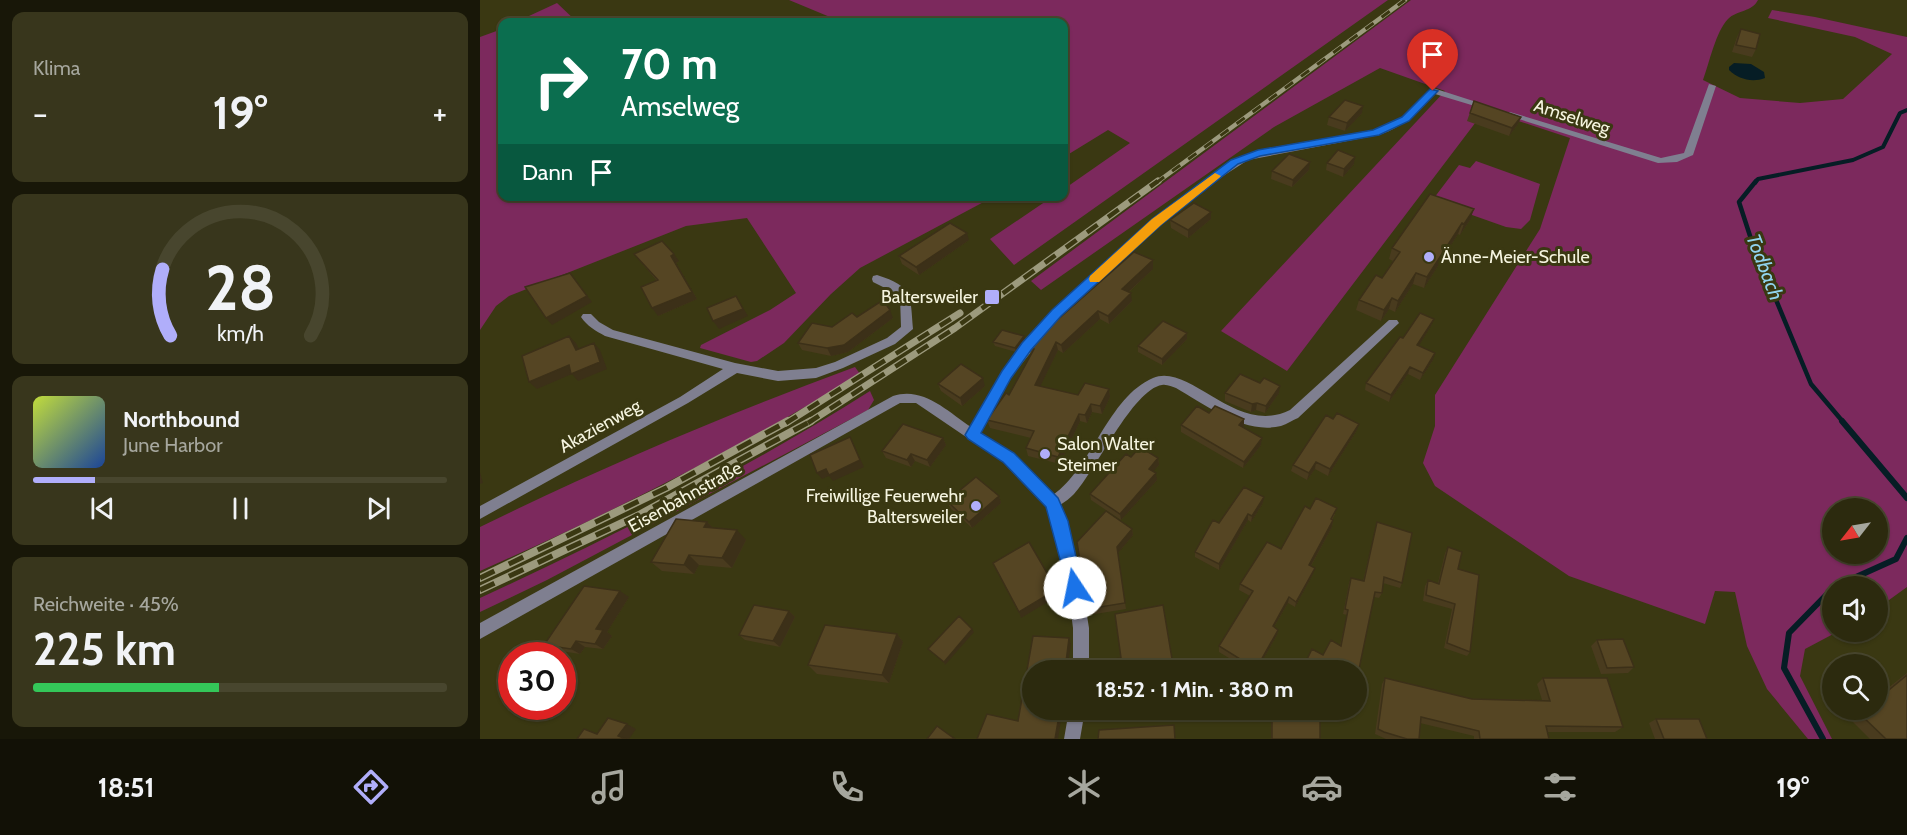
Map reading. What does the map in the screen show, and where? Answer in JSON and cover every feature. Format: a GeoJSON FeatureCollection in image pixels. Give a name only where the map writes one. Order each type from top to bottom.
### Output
{"type":"FeatureCollection","features":[{"type":"Feature","properties":{"kind":"street","name":"Amselweg"},"geometry":{"type":"LineString","coordinates":[[973,435],[1006,374],[1056,313],[1156,222],[1234,162],[1258,154],[1376,133],[1406,119],[1433,91],[1628,153],[1661,161],[1677,159],[1688,155],[1712,86]]}},
{"type":"Feature","properties":{"kind":"street"},"geometry":{"type":"LineString","coordinates":[[587,317],[595,326],[609,333],[735,368],[778,376],[816,373],[839,365],[901,336],[907,329],[905,296],[899,290],[877,279]]}},
{"type":"Feature","properties":{"kind":"street"},"geometry":{"type":"LineString","coordinates":[[1052,503],[1069,490],[1090,457],[1142,390],[1157,381],[1169,381],[1255,423],[1270,424],[1286,420],[1294,414],[1394,323]]}},
{"type":"Feature","properties":{"kind":"street","name":"Akazienweg"},"geometry":{"type":"LineString","coordinates":[[480,513],[684,400],[735,368]]}},
{"type":"Feature","properties":{"kind":"street","name":"Eisenbahnstraße"},"geometry":{"type":"LineString","coordinates":[[480,631],[897,399],[908,397],[920,399],[973,435]]}},
{"type":"Feature","properties":{"kind":"street"},"geometry":{"type":"LineString","coordinates":[[973,435],[1008,458],[1052,503],[1072,567],[1081,628],[1081,660]]}},
{"type":"Feature","properties":{"kind":"street"},"geometry":{"type":"LineString","coordinates":[[1072,739],[1075,720]]}},
{"type":"Feature","properties":{"kind":"shaded area"},"geometry":{"type":"Polygon","coordinates":[[[789,0],[1388,0],[1014,265],[990,239],[1046,201],[1068,201],[1068,186],[1130,143],[1108,130],[1068,155],[1068,18],[832,18],[789,0]]]}},
{"type":"Feature","properties":{"kind":"shaded area"},"geometry":{"type":"Polygon","coordinates":[[[1411,0],[1758,0],[1752,7],[1732,16],[1724,24],[1716,39],[1703,80],[1740,98],[1800,103],[1843,99],[1892,54],[1855,37],[1768,18],[1772,10],[1907,37],[1907,587],[1888,601],[1888,576],[1822,576],[1822,640],[1805,649],[1800,676],[1832,739],[1808,739],[1767,689],[1747,646],[1735,592],[1715,591],[1705,624],[1569,576],[1435,486],[1423,463],[1435,426],[1435,395],[1540,229],[1570,138],[1485,110],[1287,371],[1221,331],[1445,91],[1380,68],[1274,127],[1041,290],[1031,281],[1411,0]]]}},
{"type":"Feature","properties":{"kind":"shaded area"},"geometry":{"type":"Polygon","coordinates":[[[557,3],[573,18],[525,18],[557,3]]]}},
{"type":"Feature","properties":{"kind":"shaded area"},"geometry":{"type":"Polygon","coordinates":[[[498,30],[498,201],[986,201],[860,268],[831,294],[784,343],[757,361],[751,362],[700,348],[701,345],[770,310],[796,293],[747,218],[686,226],[509,296],[496,306],[480,330],[480,37],[498,30]]]}},
{"type":"Feature","properties":{"kind":"shaded area"},"geometry":{"type":"Polygon","coordinates":[[[1476,161],[1540,184],[1530,220],[1521,229],[1506,227],[1438,203],[1434,198],[1459,165],[1470,168],[1476,161]]]}},
{"type":"Feature","properties":{"kind":"shaded area"},"geometry":{"type":"Polygon","coordinates":[[[855,367],[860,374],[721,454],[626,503],[480,571],[480,527],[665,442],[855,367]]]}},
{"type":"Feature","properties":{"kind":"shaded area"},"geometry":{"type":"Polygon","coordinates":[[[870,391],[874,400],[868,410],[547,580],[480,612],[480,598],[580,551],[727,475],[870,391]]]}},
{"type":"Feature","properties":{"kind":"water"},"geometry":{"type":"Polygon","coordinates":[[[1734,63],[1751,64],[1764,72],[1765,78],[1750,80],[1737,76],[1729,70],[1734,63]]]}},
{"type":"Feature","properties":{"kind":"building"},"geometry":{"type":"Polygon","coordinates":[[[1741,29],[1760,34],[1756,49],[1736,45],[1741,29]]]}},
{"type":"Feature","properties":{"kind":"building"},"geometry":{"type":"Polygon","coordinates":[[[1345,100],[1363,106],[1347,123],[1329,117],[1345,100]]]}},
{"type":"Feature","properties":{"kind":"building"},"geometry":{"type":"Polygon","coordinates":[[[1474,101],[1521,117],[1512,128],[1470,113],[1474,101]]]}},
{"type":"Feature","properties":{"kind":"building"},"geometry":{"type":"Polygon","coordinates":[[[1338,150],[1355,157],[1344,169],[1327,163],[1338,150]]]}},
{"type":"Feature","properties":{"kind":"building"},"geometry":{"type":"Polygon","coordinates":[[[1289,154],[1310,162],[1293,180],[1272,171],[1289,154]]]}},
{"type":"Feature","properties":{"kind":"building"},"geometry":{"type":"Polygon","coordinates":[[[1430,194],[1474,209],[1464,224],[1462,223],[1427,277],[1416,273],[1398,301],[1392,298],[1384,310],[1359,300],[1376,275],[1382,278],[1400,252],[1392,248],[1430,194]]]}},
{"type":"Feature","properties":{"kind":"building"},"geometry":{"type":"Polygon","coordinates":[[[1194,203],[1211,212],[1188,230],[1170,220],[1194,203]]]}},
{"type":"Feature","properties":{"kind":"building"},"geometry":{"type":"Polygon","coordinates":[[[950,223],[967,233],[916,267],[899,256],[950,223]]]}},
{"type":"Feature","properties":{"kind":"building"},"geometry":{"type":"Polygon","coordinates":[[[662,241],[674,254],[671,256],[692,292],[652,308],[641,287],[658,280],[634,254],[662,241]]]}},
{"type":"Feature","properties":{"kind":"building"},"geometry":{"type":"Polygon","coordinates":[[[1134,252],[1153,260],[1122,289],[1131,293],[1108,316],[1098,311],[1061,345],[1056,342],[1035,385],[1078,395],[1085,383],[1109,389],[1100,406],[1091,404],[1085,415],[1079,414],[1058,457],[1026,448],[1034,431],[987,420],[1006,393],[1009,395],[1034,349],[1029,348],[1039,336],[1134,252]]]}},
{"type":"Feature","properties":{"kind":"building"},"geometry":{"type":"Polygon","coordinates":[[[570,273],[587,296],[546,318],[525,287],[570,273]]]}},
{"type":"Feature","properties":{"kind":"building"},"geometry":{"type":"Polygon","coordinates":[[[736,296],[743,309],[713,321],[707,308],[736,296]]]}},
{"type":"Feature","properties":{"kind":"building"},"geometry":{"type":"Polygon","coordinates":[[[883,300],[890,310],[844,345],[827,348],[798,343],[812,323],[832,327],[852,313],[857,317],[883,300]]]}},
{"type":"Feature","properties":{"kind":"building"},"geometry":{"type":"Polygon","coordinates":[[[1420,313],[1434,319],[1417,345],[1435,353],[1423,373],[1410,367],[1391,395],[1366,383],[1400,337],[1403,338],[1420,313]]]}},
{"type":"Feature","properties":{"kind":"building"},"geometry":{"type":"Polygon","coordinates":[[[1163,321],[1187,333],[1162,359],[1138,346],[1163,321]]]}},
{"type":"Feature","properties":{"kind":"building"},"geometry":{"type":"Polygon","coordinates":[[[1002,330],[1024,336],[1015,348],[993,342],[1002,330]]]}},
{"type":"Feature","properties":{"kind":"building"},"geometry":{"type":"Polygon","coordinates":[[[569,336],[576,350],[594,343],[600,362],[571,374],[569,365],[529,382],[522,356],[569,336]]]}},
{"type":"Feature","properties":{"kind":"building"},"geometry":{"type":"Polygon","coordinates":[[[961,364],[983,378],[960,398],[938,384],[961,364]]]}},
{"type":"Feature","properties":{"kind":"building"},"geometry":{"type":"Polygon","coordinates":[[[1240,374],[1260,383],[1264,378],[1280,386],[1266,406],[1252,404],[1225,393],[1240,374]]]}},
{"type":"Feature","properties":{"kind":"building"},"geometry":{"type":"Polygon","coordinates":[[[1197,406],[1209,413],[1215,406],[1244,419],[1239,425],[1262,438],[1244,462],[1181,425],[1197,406]]]}},
{"type":"Feature","properties":{"kind":"building"},"geometry":{"type":"Polygon","coordinates":[[[1337,413],[1359,424],[1330,469],[1316,462],[1309,473],[1293,465],[1326,415],[1333,419],[1337,413]]]}},
{"type":"Feature","properties":{"kind":"building"},"geometry":{"type":"Polygon","coordinates":[[[903,424],[943,438],[927,460],[911,454],[907,460],[882,451],[903,424]]]}},
{"type":"Feature","properties":{"kind":"building"},"geometry":{"type":"Polygon","coordinates":[[[850,437],[860,460],[829,475],[826,469],[817,473],[810,455],[850,437]]]}},
{"type":"Feature","properties":{"kind":"building"},"geometry":{"type":"Polygon","coordinates":[[[1140,447],[1158,458],[1149,469],[1156,473],[1120,514],[1090,494],[1126,454],[1131,457],[1140,447]]]}},
{"type":"Feature","properties":{"kind":"building","name":"Freiwillige Feuerwehr Baltersweiler"},"geometry":{"type":"Polygon","coordinates":[[[976,477],[999,496],[969,522],[947,501],[976,477]]]}},
{"type":"Feature","properties":{"kind":"building"},"geometry":{"type":"Polygon","coordinates":[[[1244,487],[1264,497],[1252,516],[1248,514],[1219,564],[1195,552],[1213,520],[1219,523],[1244,487]]]}},
{"type":"Feature","properties":{"kind":"building"},"geometry":{"type":"Polygon","coordinates":[[[1316,498],[1337,508],[1309,565],[1315,568],[1296,602],[1289,597],[1273,626],[1278,630],[1261,660],[1242,660],[1219,646],[1253,591],[1240,584],[1267,542],[1281,549],[1305,506],[1310,509],[1316,498]]]}},
{"type":"Feature","properties":{"kind":"building"},"geometry":{"type":"Polygon","coordinates":[[[1106,511],[1132,529],[1117,547],[1125,603],[1088,609],[1077,542],[1106,511]]]}},
{"type":"Feature","properties":{"kind":"building"},"geometry":{"type":"Polygon","coordinates":[[[676,519],[707,522],[704,527],[737,530],[722,558],[689,555],[684,565],[651,562],[676,519]]]}},
{"type":"Feature","properties":{"kind":"building"},"geometry":{"type":"Polygon","coordinates":[[[1377,522],[1412,533],[1402,583],[1384,577],[1382,593],[1375,592],[1361,660],[1307,660],[1312,649],[1323,655],[1331,640],[1341,646],[1351,578],[1364,581],[1377,522]]]}},
{"type":"Feature","properties":{"kind":"building"},"geometry":{"type":"Polygon","coordinates":[[[1029,542],[1054,585],[1054,591],[1019,612],[993,563],[1029,542]]]}},
{"type":"Feature","properties":{"kind":"building"},"geometry":{"type":"Polygon","coordinates":[[[1448,547],[1462,552],[1458,569],[1479,575],[1470,652],[1447,643],[1455,604],[1426,595],[1428,580],[1439,584],[1448,547]]]}},
{"type":"Feature","properties":{"kind":"building"},"geometry":{"type":"Polygon","coordinates":[[[584,586],[620,591],[596,629],[603,630],[595,644],[576,641],[546,642],[584,586]]]}},
{"type":"Feature","properties":{"kind":"building"},"geometry":{"type":"Polygon","coordinates":[[[754,605],[789,611],[773,641],[739,635],[754,605]]]}},
{"type":"Feature","properties":{"kind":"building"},"geometry":{"type":"Polygon","coordinates":[[[1163,605],[1172,660],[1115,660],[1121,658],[1115,614],[1163,605]]]}},
{"type":"Feature","properties":{"kind":"building"},"geometry":{"type":"Polygon","coordinates":[[[959,616],[972,629],[944,662],[928,649],[959,616]]]}},
{"type":"Feature","properties":{"kind":"building"},"geometry":{"type":"Polygon","coordinates":[[[825,625],[897,634],[882,675],[808,665],[825,625]]]}},
{"type":"Feature","properties":{"kind":"building"},"geometry":{"type":"Polygon","coordinates":[[[1033,636],[1069,638],[1066,660],[1029,660],[1033,636]]]}},
{"type":"Feature","properties":{"kind":"building"},"geometry":{"type":"Polygon","coordinates":[[[1623,639],[1634,667],[1607,668],[1597,640],[1623,639]]]}},
{"type":"Feature","properties":{"kind":"building"},"geometry":{"type":"Polygon","coordinates":[[[1907,675],[1907,739],[1886,739],[1866,720],[1888,720],[1888,691],[1907,675]]]}},
{"type":"Feature","properties":{"kind":"building"},"geometry":{"type":"Polygon","coordinates":[[[1385,678],[1472,699],[1550,701],[1543,678],[1607,678],[1623,727],[1546,726],[1549,739],[1480,739],[1479,731],[1421,717],[1419,739],[1407,739],[1378,729],[1385,678]]]}},
{"type":"Feature","properties":{"kind":"building"},"geometry":{"type":"Polygon","coordinates":[[[1022,698],[1022,720],[1058,720],[1055,739],[977,739],[987,714],[1018,721],[1022,698]]]}},
{"type":"Feature","properties":{"kind":"building"},"geometry":{"type":"Polygon","coordinates":[[[608,718],[627,724],[618,736],[626,739],[577,739],[584,729],[597,734],[608,718]]]}},
{"type":"Feature","properties":{"kind":"building"},"geometry":{"type":"Polygon","coordinates":[[[1656,719],[1699,719],[1707,739],[1664,739],[1656,719]]]}},
{"type":"Feature","properties":{"kind":"building"},"geometry":{"type":"Polygon","coordinates":[[[1272,720],[1320,720],[1320,739],[1272,739],[1272,720]]]}},
{"type":"Feature","properties":{"kind":"building"},"geometry":{"type":"Polygon","coordinates":[[[1174,725],[1175,739],[1098,739],[1099,730],[1174,725]]]}},
{"type":"Feature","properties":{"kind":"building"},"geometry":{"type":"Polygon","coordinates":[[[937,726],[955,739],[927,739],[937,726]]]}},
{"type":"Feature","properties":{"kind":"waterway","name":"Todbach"},"geometry":{"type":"LineString","coordinates":[[1755,183],[1758,179],[1853,160],[1883,147],[1900,113],[1907,110]]}},
{"type":"Feature","properties":{"kind":"waterway","name":"Todbach"},"geometry":{"type":"LineString","coordinates":[[1756,181],[1739,202],[1752,242],[1811,384],[1844,423]]}},
{"type":"Feature","properties":{"kind":"waterway","name":"Todbach"},"geometry":{"type":"LineString","coordinates":[[1842,421],[1907,498]]}},
{"type":"Feature","properties":{"kind":"waterway","name":"Todbach"},"geometry":{"type":"LineString","coordinates":[[1858,576],[1896,559],[1907,538]]}},
{"type":"Feature","properties":{"kind":"waterway","name":"Todbach"},"geometry":{"type":"LineString","coordinates":[[1822,599],[1789,633],[1784,668],[1823,739]]}},
{"type":"Feature","properties":{"kind":"railway"},"geometry":{"type":"LineString","coordinates":[[1156,183],[1405,0]]}},
{"type":"Feature","properties":{"kind":"railway"},"geometry":{"type":"LineString","coordinates":[[808,423],[955,328],[1158,181]]}},
{"type":"Feature","properties":{"kind":"railway"},"geometry":{"type":"LineString","coordinates":[[786,423],[960,313]]}},
{"type":"Feature","properties":{"kind":"railway"},"geometry":{"type":"LineString","coordinates":[[480,578],[666,488],[788,421]]}},
{"type":"Feature","properties":{"kind":"railway"},"geometry":{"type":"LineString","coordinates":[[480,590],[641,514],[811,421]]}},
{"type":"Feature","properties":{"kind":"slow traffic"},"geometry":{"type":"LineString","coordinates":[[1095,279],[1156,222],[1215,176]]}},
{"type":"Feature","properties":{"kind":"place","name":"Änne-Meier-Schule"},"geometry":{"type":"Point","coordinates":[1429,257]}},
{"type":"Feature","properties":{"kind":"place","name":"Baltersweiler"},"geometry":{"type":"Point","coordinates":[992,297]}},
{"type":"Feature","properties":{"kind":"place","name":"Salon Walter Steimer"},"geometry":{"type":"Point","coordinates":[1045,454]}},
{"type":"Feature","properties":{"kind":"place","name":"Freiwillige Feuerwehr Baltersweiler"},"geometry":{"type":"Point","coordinates":[976,506]}},
{"type":"Feature","properties":{"kind":"route"},"geometry":{"type":"LineString","coordinates":[[1075,588],[1060,521],[1052,503],[1036,484],[1008,458],[973,435],[1006,374],[1056,313],[1156,222],[1234,162],[1258,154],[1376,133],[1393,127],[1406,119],[1433,91]]}}]}
